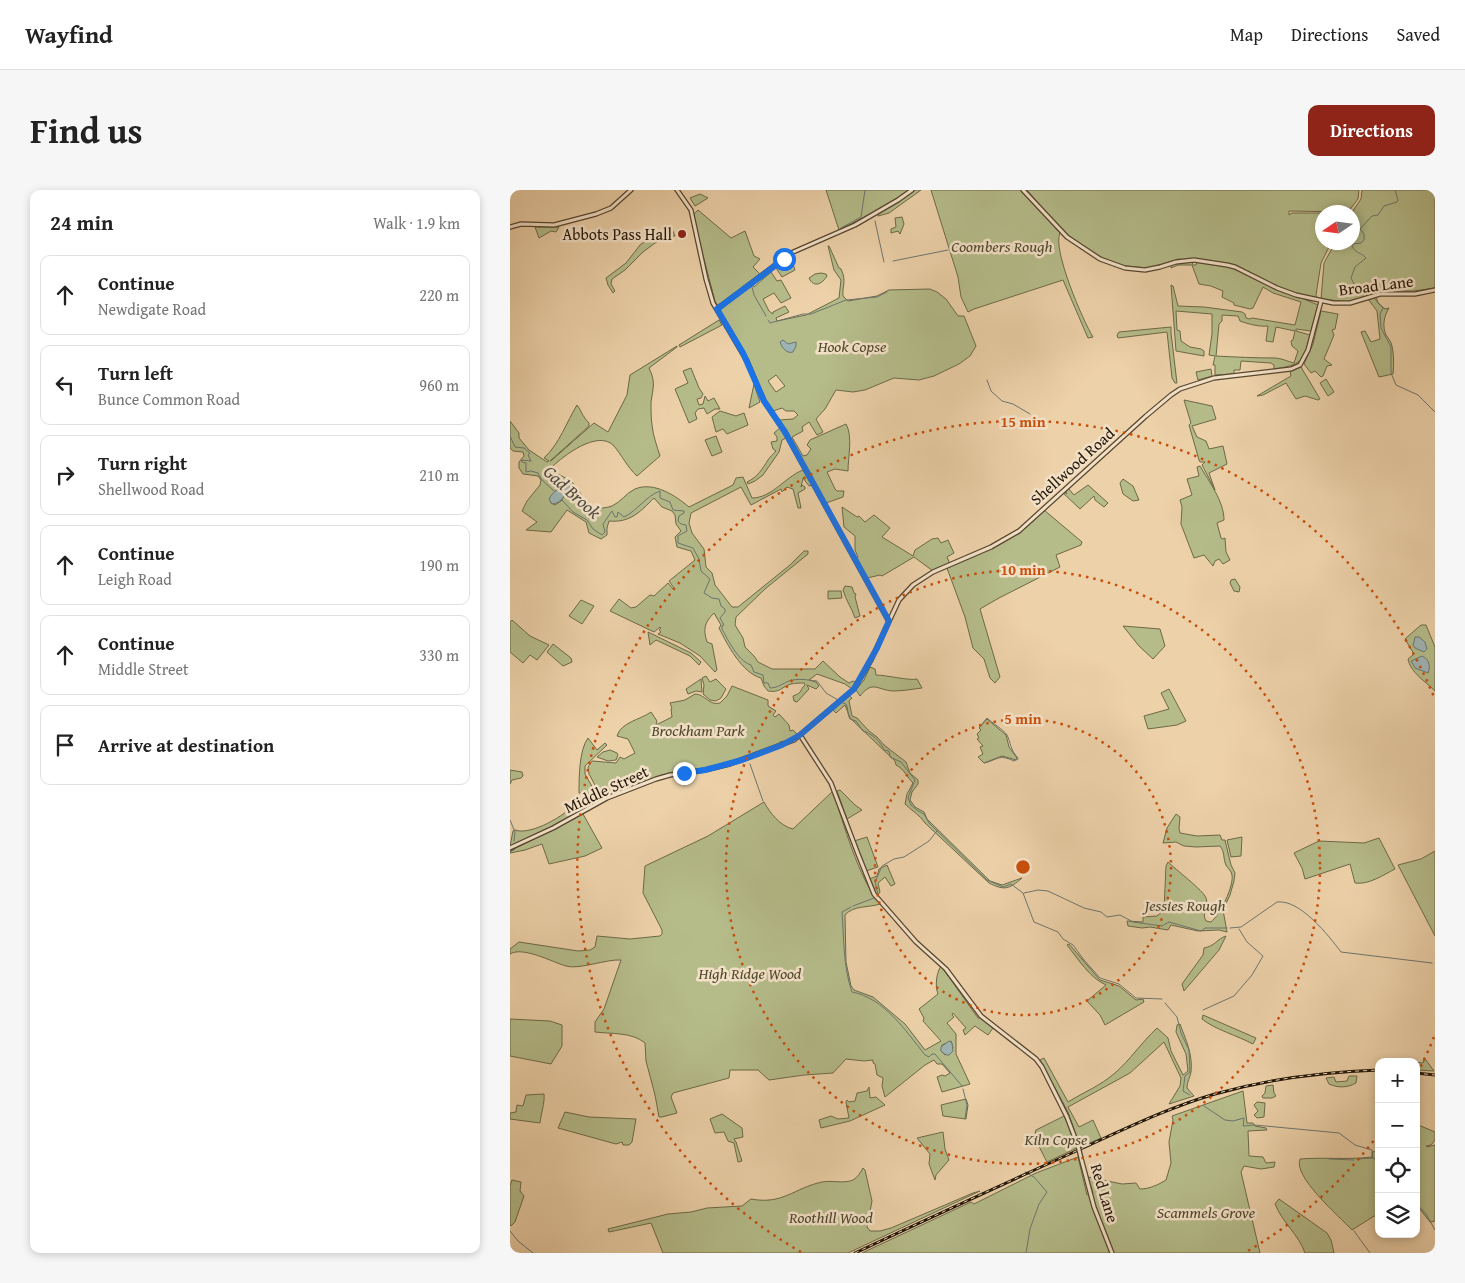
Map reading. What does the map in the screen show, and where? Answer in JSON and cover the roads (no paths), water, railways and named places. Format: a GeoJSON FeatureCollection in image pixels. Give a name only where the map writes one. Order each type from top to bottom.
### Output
{"type":"FeatureCollection","features":[{"type":"Feature","properties":{"kind":"street"},"geometry":{"type":"LineString","coordinates":[[510,227],[521,224],[554,225],[596,214],[611,208],[632,190]]}},
{"type":"Feature","properties":{"kind":"street"},"geometry":{"type":"LineString","coordinates":[[677,190],[691,210],[710,295],[743,353],[764,401],[785,432],[889,621]]}},
{"type":"Feature","properties":{"kind":"street"},"geometry":{"type":"LineString","coordinates":[[717,309],[791,253],[855,225],[896,202],[912,190]]}},
{"type":"Feature","properties":{"kind":"street","name":"Broad Lane"},"geometry":{"type":"LineString","coordinates":[[1023,190],[1067,238],[1116,266],[1146,270],[1176,262],[1194,260],[1227,265],[1235,267],[1277,288],[1320,301],[1350,303],[1372,296],[1415,294],[1435,290]]}},
{"type":"Feature","properties":{"kind":"street","name":"Shellwood Road"},"geometry":{"type":"LineString","coordinates":[[854,689],[874,654],[902,597],[913,585],[933,572],[991,547],[1019,531],[1171,395],[1196,383],[1214,378],[1291,369],[1300,365],[1305,358],[1310,342],[1320,301]]}},
{"type":"Feature","properties":{"kind":"street","name":"Middle Street"},"geometry":{"type":"LineString","coordinates":[[510,848],[553,828],[607,798],[647,782],[670,775],[705,770],[736,762],[782,745],[800,735],[854,689]]}},
{"type":"Feature","properties":{"kind":"street","name":"Red Lane"},"geometry":{"type":"LineString","coordinates":[[800,735],[831,783],[875,895],[916,942],[946,969],[981,1016],[1036,1059],[1042,1067],[1068,1116],[1097,1216],[1112,1253]]}},
{"type":"Feature","properties":{"kind":"waterway"},"geometry":{"type":"LineString","coordinates":[[841,228],[861,217],[865,190]]}},
{"type":"Feature","properties":{"kind":"waterway"},"geometry":{"type":"LineString","coordinates":[[1370,296],[1357,290],[1351,278],[1355,267],[1366,258],[1352,246],[1364,240],[1364,234],[1360,229],[1372,216],[1378,215],[1384,206],[1397,202],[1395,190]]}},
{"type":"Feature","properties":{"kind":"waterway"},"geometry":{"type":"LineString","coordinates":[[875,221],[884,262]]}},
{"type":"Feature","properties":{"kind":"waterway"},"geometry":{"type":"LineString","coordinates":[[893,261],[948,250]]}},
{"type":"Feature","properties":{"kind":"waterway"},"geometry":{"type":"LineString","coordinates":[[752,287],[754,295],[766,316]]}},
{"type":"Feature","properties":{"kind":"waterway"},"geometry":{"type":"LineString","coordinates":[[768,320],[770,323],[803,314],[811,314],[846,300],[877,297],[887,292]]}},
{"type":"Feature","properties":{"kind":"waterway"},"geometry":{"type":"LineString","coordinates":[[1374,298],[1383,308],[1380,314],[1381,328],[1391,347],[1391,373],[1396,385],[1418,395],[1435,412]]}},
{"type":"Feature","properties":{"kind":"waterway"},"geometry":{"type":"LineString","coordinates":[[987,380],[991,391],[1002,401],[1013,404],[1030,414]]}},
{"type":"Feature","properties":{"kind":"waterway","name":"Gad Brook"},"geometry":{"type":"LineString","coordinates":[[510,436],[515,447],[524,448],[530,453],[528,455],[531,461],[521,460],[526,463],[526,472],[538,473],[541,479],[554,491]]}},
{"type":"Feature","properties":{"kind":"waterway","name":"Gad Brook"},"geometry":{"type":"LineString","coordinates":[[562,500],[573,512],[587,520],[593,529],[602,535],[605,532],[603,524],[612,511],[615,517],[617,517],[618,512],[624,517],[634,511],[650,496],[660,491],[660,498],[670,502],[673,510],[684,511],[679,516],[678,521],[686,525],[687,531],[678,536],[678,543],[693,548],[699,559],[701,571],[710,579],[704,593],[712,598],[719,599],[721,606],[725,609],[720,618],[724,625],[722,629],[738,655],[751,665],[754,672],[763,675],[764,683],[768,683],[770,688],[792,680],[817,681],[826,693],[838,700]]}},
{"type":"Feature","properties":{"kind":"waterway"},"geometry":{"type":"LineString","coordinates":[[843,703],[847,706],[850,719],[856,721],[863,731],[875,738],[884,750],[889,751],[890,757],[901,762],[915,780],[908,798],[911,805],[924,814],[929,823],[987,880],[1003,887],[1011,884],[1023,893],[1034,922],[1058,932],[1063,939],[1073,945],[1100,978],[1119,984],[1136,998],[1162,999]]}},
{"type":"Feature","properties":{"kind":"waterway"},"geometry":{"type":"LineString","coordinates":[[982,724],[987,718],[1003,731],[1007,735],[1012,749],[1018,758]]}},
{"type":"Feature","properties":{"kind":"waterway"},"geometry":{"type":"LineString","coordinates":[[985,763],[1002,758],[1014,761],[1018,759]]}},
{"type":"Feature","properties":{"kind":"waterway"},"geometry":{"type":"LineString","coordinates":[[750,764],[763,801]]}},
{"type":"Feature","properties":{"kind":"waterway"},"geometry":{"type":"LineString","coordinates":[[510,820],[515,832],[514,841]]}},
{"type":"Feature","properties":{"kind":"waterway"},"geometry":{"type":"LineString","coordinates":[[878,894],[875,882],[882,866],[894,859],[904,857],[929,841],[937,831]]}},
{"type":"Feature","properties":{"kind":"waterway"},"geometry":{"type":"LineString","coordinates":[[510,852],[515,849]]}},
{"type":"Feature","properties":{"kind":"waterway"},"geometry":{"type":"LineString","coordinates":[[1024,893],[1038,890],[1048,891],[1084,908],[1101,912],[1107,917],[1120,915],[1133,922],[1162,926],[1169,922],[1201,931],[1205,928],[1227,928]]}},
{"type":"Feature","properties":{"kind":"waterway"},"geometry":{"type":"LineString","coordinates":[[853,906],[874,898]]}},
{"type":"Feature","properties":{"kind":"waterway","name":"Gad Brook"},"geometry":{"type":"LineString","coordinates":[[1230,928],[1241,927],[1277,902],[1286,903],[1295,906],[1313,920],[1341,952],[1432,963]]}},
{"type":"Feature","properties":{"kind":"waterway"},"geometry":{"type":"LineString","coordinates":[[851,907],[842,912],[845,963],[852,992],[864,995],[884,1008],[902,1026],[925,1055],[929,1057],[935,1054],[962,1086]]}},
{"type":"Feature","properties":{"kind":"waterway"},"geometry":{"type":"LineString","coordinates":[[1203,1010],[1234,996],[1252,975],[1263,956],[1247,942],[1239,929]]}},
{"type":"Feature","properties":{"kind":"waterway"},"geometry":{"type":"LineString","coordinates":[[1165,1003],[1177,1017],[1181,1033],[1189,1050],[1190,1072],[1185,1076],[1183,1091],[1190,1095]]}},
{"type":"Feature","properties":{"kind":"waterway"},"geometry":{"type":"LineString","coordinates":[[963,1089],[967,1105],[965,1119]]}},
{"type":"Feature","properties":{"kind":"waterway"},"geometry":{"type":"LineString","coordinates":[[1204,1106],[1225,1120],[1233,1121],[1244,1118],[1243,1126],[1255,1125],[1339,1133],[1355,1145],[1372,1150],[1373,1158],[1375,1159]]}},
{"type":"Feature","properties":{"kind":"waterway"},"geometry":{"type":"LineString","coordinates":[[1357,1159],[1373,1158]]}},
{"type":"Feature","properties":{"kind":"waterway"},"geometry":{"type":"LineString","coordinates":[[1329,1159],[1354,1160]]}},
{"type":"Feature","properties":{"kind":"waterway"},"geometry":{"type":"LineString","coordinates":[[1025,1172],[1034,1177],[1047,1192],[1039,1204],[1030,1229],[1026,1253]]}},
{"type":"Feature","properties":{"kind":"waterway"},"geometry":{"type":"LineString","coordinates":[[1420,1207],[1435,1230]]}},
{"type":"Feature","properties":{"kind":"waterway"},"geometry":{"type":"LineString","coordinates":[[510,1231],[518,1241],[533,1253]]}},
{"type":"Feature","properties":{"kind":"waterway"},"geometry":{"type":"LineString","coordinates":[[1354,1231],[1370,1253]]}},
{"type":"Feature","properties":{"kind":"railway"},"geometry":{"type":"LineString","coordinates":[[855,1253],[1133,1125],[1198,1099],[1275,1080],[1337,1072],[1375,1070]]}},
{"type":"Feature","properties":{"kind":"railway"},"geometry":{"type":"LineString","coordinates":[[1420,1073],[1435,1075]]}},
{"type":"Feature","properties":{"kind":"place","name":"Abbots Pass Hall"},"geometry":{"type":"Point","coordinates":[682,234]}},
{"type":"Feature","properties":{"kind":"park label","name":"Coombers Rough"},"geometry":{"type":"Point","coordinates":[1002,246]}},
{"type":"Feature","properties":{"kind":"park label","name":"Hook Copse"},"geometry":{"type":"Point","coordinates":[852,346]}},
{"type":"Feature","properties":{"kind":"park label","name":"Brockham Park"},"geometry":{"type":"Point","coordinates":[698,730]}},
{"type":"Feature","properties":{"kind":"park label","name":"Jessies Rough"},"geometry":{"type":"Point","coordinates":[1185,905]}},
{"type":"Feature","properties":{"kind":"park label","name":"High Ridge Wood"},"geometry":{"type":"Point","coordinates":[750,973]}},
{"type":"Feature","properties":{"kind":"park label","name":"Kiln Copse"},"geometry":{"type":"Point","coordinates":[1056,1139]}},
{"type":"Feature","properties":{"kind":"park label","name":"Scammels Grove"},"geometry":{"type":"Point","coordinates":[1206,1212]}},
{"type":"Feature","properties":{"kind":"park label","name":"Roothill Wood"},"geometry":{"type":"Point","coordinates":[831,1217]}}]}
